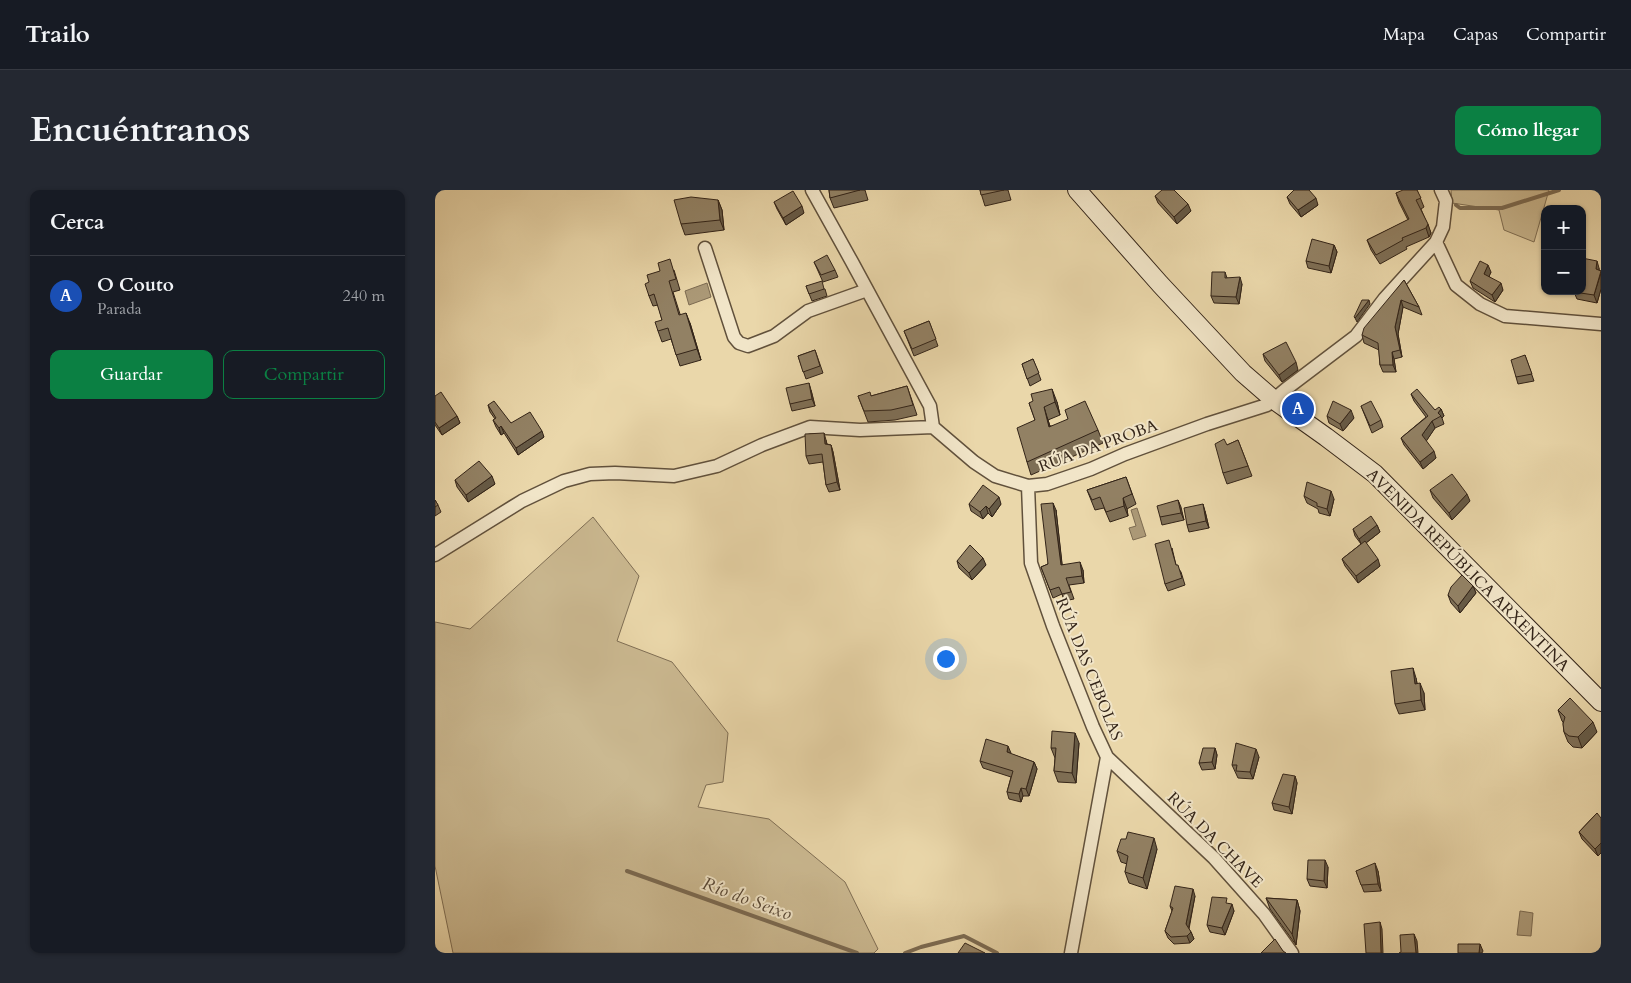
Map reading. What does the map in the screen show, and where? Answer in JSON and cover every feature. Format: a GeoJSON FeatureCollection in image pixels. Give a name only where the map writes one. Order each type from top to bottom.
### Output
{"type":"FeatureCollection","features":[{"type":"Feature","properties":{"kind":"main road","name":"AVENIDA REPÚBLICA ARXENTINA"},"geometry":{"type":"LineString","coordinates":[[1077,190],[1160,284],[1243,373],[1274,400],[1375,474],[1601,702]]}},
{"type":"Feature","properties":{"kind":"street"},"geometry":{"type":"LineString","coordinates":[[435,555],[522,501],[565,482],[590,474],[615,473],[674,476],[717,466],[762,445],[809,427],[860,430],[933,427],[930,406],[812,190]]}},
{"type":"Feature","properties":{"kind":"street"},"geometry":{"type":"LineString","coordinates":[[1441,190],[1446,201],[1443,227],[1436,242],[1455,285],[1480,304],[1505,316],[1601,324]]}},
{"type":"Feature","properties":{"kind":"street","name":"RÚA DA PROBA"},"geometry":{"type":"LineString","coordinates":[[933,427],[974,462],[995,476],[1028,486],[1047,484],[1267,405],[1356,336],[1385,298],[1436,242]]}},
{"type":"Feature","properties":{"kind":"street"},"geometry":{"type":"LineString","coordinates":[[705,248],[735,337],[739,343],[748,346],[773,336],[808,310],[867,290]]}},
{"type":"Feature","properties":{"kind":"street","name":"RÚA DAS CEBOLAS"},"geometry":{"type":"LineString","coordinates":[[1028,486],[1031,564],[1053,626],[1107,758],[1071,953]]}},
{"type":"Feature","properties":{"kind":"street","name":"RÚA DA CHAVE"},"geometry":{"type":"LineString","coordinates":[[1107,758],[1214,858],[1264,914],[1291,953]]}},
{"type":"Feature","properties":{"kind":"shaded area"},"geometry":{"type":"Polygon","coordinates":[[[1451,190],[1549,190],[1545,205],[1541,205],[1541,218],[1534,242],[1504,230],[1499,210],[1452,203],[1451,190]]]}},
{"type":"Feature","properties":{"kind":"shaded area"},"geometry":{"type":"Polygon","coordinates":[[[707,283],[711,297],[689,305],[685,291],[707,283]]]}},
{"type":"Feature","properties":{"kind":"shaded area"},"geometry":{"type":"Polygon","coordinates":[[[1137,508],[1146,536],[1133,540],[1129,528],[1136,526],[1131,510],[1137,508]]]}},
{"type":"Feature","properties":{"kind":"shaded area"},"geometry":{"type":"Polygon","coordinates":[[[593,517],[639,576],[617,641],[672,662],[728,733],[723,782],[706,785],[698,807],[769,819],[845,882],[878,949],[874,953],[453,953],[435,866],[435,622],[470,629],[593,517]]]}},
{"type":"Feature","properties":{"kind":"shaded area"},"geometry":{"type":"Polygon","coordinates":[[[1520,911],[1533,913],[1531,936],[1517,935],[1520,911]]]}},
{"type":"Feature","properties":{"kind":"building"},"geometry":{"type":"Polygon","coordinates":[[[829,190],[860,190],[830,198],[829,190]]]}},
{"type":"Feature","properties":{"kind":"building"},"geometry":{"type":"Polygon","coordinates":[[[980,190],[1004,190],[981,195],[980,190]]]}},
{"type":"Feature","properties":{"kind":"building"},"geometry":{"type":"Polygon","coordinates":[[[1162,190],[1174,190],[1188,204],[1174,217],[1155,196],[1162,190]]]}},
{"type":"Feature","properties":{"kind":"building"},"geometry":{"type":"Polygon","coordinates":[[[1294,190],[1309,190],[1316,198],[1298,210],[1287,197],[1294,190]]]}},
{"type":"Feature","properties":{"kind":"building"},"geometry":{"type":"Polygon","coordinates":[[[1403,190],[1417,190],[1421,198],[1416,200],[1428,224],[1426,228],[1402,238],[1403,240],[1376,255],[1367,240],[1409,219],[1396,193],[1403,190]]]}},
{"type":"Feature","properties":{"kind":"building"},"geometry":{"type":"Polygon","coordinates":[[[793,191],[802,206],[783,218],[774,202],[793,191]]]}},
{"type":"Feature","properties":{"kind":"building"},"geometry":{"type":"Polygon","coordinates":[[[691,197],[718,200],[720,220],[681,224],[674,200],[691,197]]]}},
{"type":"Feature","properties":{"kind":"building"},"geometry":{"type":"Polygon","coordinates":[[[1312,239],[1334,245],[1329,266],[1306,261],[1312,239]]]}},
{"type":"Feature","properties":{"kind":"building"},"geometry":{"type":"Polygon","coordinates":[[[827,255],[835,270],[821,275],[814,262],[827,255]]]}},
{"type":"Feature","properties":{"kind":"building"},"geometry":{"type":"Polygon","coordinates":[[[670,259],[676,279],[669,281],[679,315],[686,313],[697,349],[676,355],[668,328],[658,331],[655,322],[662,320],[654,294],[649,296],[645,284],[649,282],[647,275],[660,271],[658,263],[670,259]]]}},
{"type":"Feature","properties":{"kind":"building"},"geometry":{"type":"Polygon","coordinates":[[[1586,259],[1597,261],[1596,269],[1601,271],[1594,295],[1586,294],[1586,259]]]}},
{"type":"Feature","properties":{"kind":"building"},"geometry":{"type":"Polygon","coordinates":[[[1480,261],[1488,265],[1484,274],[1501,283],[1492,295],[1470,281],[1480,261]]]}},
{"type":"Feature","properties":{"kind":"building"},"geometry":{"type":"Polygon","coordinates":[[[1212,272],[1225,272],[1225,278],[1240,277],[1236,297],[1211,296],[1212,272]]]}},
{"type":"Feature","properties":{"kind":"building"},"geometry":{"type":"Polygon","coordinates":[[[1404,280],[1419,307],[1401,300],[1395,327],[1400,350],[1392,352],[1393,365],[1380,365],[1378,343],[1362,335],[1364,328],[1404,280]]]}},
{"type":"Feature","properties":{"kind":"building"},"geometry":{"type":"Polygon","coordinates":[[[822,281],[824,289],[809,294],[806,286],[822,281]]]}},
{"type":"Feature","properties":{"kind":"building"},"geometry":{"type":"Polygon","coordinates":[[[1362,300],[1369,300],[1355,318],[1354,317],[1362,300]]]}},
{"type":"Feature","properties":{"kind":"building"},"geometry":{"type":"Polygon","coordinates":[[[929,321],[936,339],[912,349],[904,331],[929,321]]]}},
{"type":"Feature","properties":{"kind":"building"},"geometry":{"type":"Polygon","coordinates":[[[1286,342],[1296,362],[1279,375],[1263,354],[1286,342]]]}},
{"type":"Feature","properties":{"kind":"building"},"geometry":{"type":"Polygon","coordinates":[[[815,350],[820,366],[803,372],[798,356],[815,350]]]}},
{"type":"Feature","properties":{"kind":"building"},"geometry":{"type":"Polygon","coordinates":[[[1525,355],[1532,374],[1516,377],[1511,360],[1525,355]]]}},
{"type":"Feature","properties":{"kind":"building"},"geometry":{"type":"Polygon","coordinates":[[[1033,359],[1039,373],[1027,379],[1022,364],[1033,359]]]}},
{"type":"Feature","properties":{"kind":"building"},"geometry":{"type":"Polygon","coordinates":[[[809,383],[812,399],[790,404],[786,388],[809,383]]]}},
{"type":"Feature","properties":{"kind":"building"},"geometry":{"type":"Polygon","coordinates":[[[907,386],[913,405],[891,410],[864,411],[858,396],[870,392],[871,396],[907,386]]]}},
{"type":"Feature","properties":{"kind":"building"},"geometry":{"type":"Polygon","coordinates":[[[1052,389],[1055,402],[1044,407],[1049,427],[1068,419],[1065,410],[1085,401],[1098,430],[1027,462],[1017,428],[1035,420],[1029,403],[1033,401],[1031,394],[1052,389]]]}},
{"type":"Feature","properties":{"kind":"building"},"geometry":{"type":"Polygon","coordinates":[[[1417,389],[1435,410],[1439,407],[1441,409],[1438,413],[1441,416],[1432,421],[1422,435],[1434,451],[1420,462],[1401,438],[1428,416],[1411,394],[1417,389]]]}},
{"type":"Feature","properties":{"kind":"building"},"geometry":{"type":"Polygon","coordinates":[[[441,392],[457,416],[439,428],[435,422],[435,396],[441,392]]]}},
{"type":"Feature","properties":{"kind":"building"},"geometry":{"type":"Polygon","coordinates":[[[494,401],[511,423],[530,412],[542,431],[516,448],[501,426],[499,428],[493,420],[496,418],[488,405],[494,401]]]}},
{"type":"Feature","properties":{"kind":"building"},"geometry":{"type":"Polygon","coordinates":[[[1333,401],[1351,410],[1340,424],[1327,416],[1333,401]]]}},
{"type":"Feature","properties":{"kind":"building"},"geometry":{"type":"Polygon","coordinates":[[[1371,401],[1381,420],[1370,426],[1361,406],[1371,401]]]}},
{"type":"Feature","properties":{"kind":"building"},"geometry":{"type":"Polygon","coordinates":[[[824,433],[825,444],[831,445],[837,482],[826,485],[822,454],[806,456],[805,434],[824,433]]]}},
{"type":"Feature","properties":{"kind":"building"},"geometry":{"type":"Polygon","coordinates":[[[1224,439],[1227,445],[1238,440],[1248,466],[1223,473],[1215,444],[1224,439]]]}},
{"type":"Feature","properties":{"kind":"building"},"geometry":{"type":"Polygon","coordinates":[[[479,461],[492,476],[466,495],[455,480],[479,461]]]}},
{"type":"Feature","properties":{"kind":"building"},"geometry":{"type":"Polygon","coordinates":[[[1452,474],[1467,494],[1449,513],[1430,490],[1452,474]]]}},
{"type":"Feature","properties":{"kind":"building"},"geometry":{"type":"Polygon","coordinates":[[[1126,477],[1132,494],[1123,498],[1124,506],[1106,512],[1100,497],[1092,500],[1087,490],[1126,477]]]}},
{"type":"Feature","properties":{"kind":"building"},"geometry":{"type":"Polygon","coordinates":[[[1307,482],[1331,491],[1327,509],[1317,506],[1317,503],[1304,496],[1307,482]]]}},
{"type":"Feature","properties":{"kind":"building"},"geometry":{"type":"Polygon","coordinates":[[[983,485],[999,497],[989,509],[986,506],[980,512],[969,504],[983,485]]]}},
{"type":"Feature","properties":{"kind":"building"},"geometry":{"type":"Polygon","coordinates":[[[1178,500],[1181,513],[1160,517],[1157,506],[1178,500]]]}},
{"type":"Feature","properties":{"kind":"building"},"geometry":{"type":"Polygon","coordinates":[[[1053,503],[1061,565],[1080,562],[1082,576],[1066,578],[1071,592],[1062,594],[1059,587],[1050,590],[1041,567],[1048,564],[1041,504],[1053,503]]]}},
{"type":"Feature","properties":{"kind":"building"},"geometry":{"type":"Polygon","coordinates":[[[1203,504],[1206,521],[1187,525],[1184,508],[1203,504]]]}},
{"type":"Feature","properties":{"kind":"building"},"geometry":{"type":"Polygon","coordinates":[[[1371,516],[1377,525],[1359,539],[1353,529],[1371,516]]]}},
{"type":"Feature","properties":{"kind":"building"},"geometry":{"type":"Polygon","coordinates":[[[1169,540],[1182,578],[1165,584],[1155,544],[1169,540]]]}},
{"type":"Feature","properties":{"kind":"building"},"geometry":{"type":"Polygon","coordinates":[[[1365,541],[1378,559],[1356,576],[1342,559],[1365,541]]]}},
{"type":"Feature","properties":{"kind":"building"},"geometry":{"type":"Polygon","coordinates":[[[970,545],[983,558],[969,573],[957,561],[970,545]]]}},
{"type":"Feature","properties":{"kind":"building"},"geometry":{"type":"Polygon","coordinates":[[[1462,575],[1473,586],[1458,606],[1448,595],[1451,587],[1462,575]]]}},
{"type":"Feature","properties":{"kind":"building"},"geometry":{"type":"Polygon","coordinates":[[[1413,668],[1415,684],[1420,683],[1421,700],[1395,704],[1391,671],[1413,668]]]}},
{"type":"Feature","properties":{"kind":"building"},"geometry":{"type":"Polygon","coordinates":[[[1570,698],[1593,722],[1578,737],[1569,736],[1564,732],[1563,724],[1565,717],[1558,710],[1570,698]]]}},
{"type":"Feature","properties":{"kind":"building"},"geometry":{"type":"Polygon","coordinates":[[[1052,731],[1075,733],[1072,773],[1054,771],[1056,748],[1051,748],[1052,731]]]}},
{"type":"Feature","properties":{"kind":"building"},"geometry":{"type":"Polygon","coordinates":[[[986,739],[1008,746],[1007,752],[1034,762],[1026,789],[1021,788],[1019,794],[1007,792],[1013,771],[980,761],[986,739]]]}},
{"type":"Feature","properties":{"kind":"building"},"geometry":{"type":"Polygon","coordinates":[[[1236,743],[1256,749],[1250,772],[1236,771],[1237,765],[1232,765],[1236,743]]]}},
{"type":"Feature","properties":{"kind":"building"},"geometry":{"type":"Polygon","coordinates":[[[1203,748],[1215,748],[1212,762],[1199,763],[1203,748]]]}},
{"type":"Feature","properties":{"kind":"building"},"geometry":{"type":"Polygon","coordinates":[[[1283,774],[1295,776],[1289,807],[1272,803],[1283,774]]]}},
{"type":"Feature","properties":{"kind":"building"},"geometry":{"type":"Polygon","coordinates":[[[1597,813],[1601,818],[1601,843],[1595,849],[1579,832],[1597,813]]]}},
{"type":"Feature","properties":{"kind":"building"},"geometry":{"type":"Polygon","coordinates":[[[1128,832],[1154,838],[1143,878],[1125,872],[1128,856],[1117,851],[1121,839],[1126,839],[1128,832]]]}},
{"type":"Feature","properties":{"kind":"building"},"geometry":{"type":"Polygon","coordinates":[[[1308,860],[1325,860],[1324,881],[1307,879],[1308,860]]]}},
{"type":"Feature","properties":{"kind":"building"},"geometry":{"type":"Polygon","coordinates":[[[1375,863],[1378,884],[1361,885],[1356,871],[1375,863]]]}},
{"type":"Feature","properties":{"kind":"building"},"geometry":{"type":"Polygon","coordinates":[[[1175,886],[1193,889],[1186,924],[1191,932],[1187,936],[1171,937],[1165,931],[1173,908],[1170,906],[1175,886]]]}},
{"type":"Feature","properties":{"kind":"building"},"geometry":{"type":"Polygon","coordinates":[[[1212,897],[1227,898],[1226,903],[1232,904],[1222,928],[1207,925],[1212,897]]]}},
{"type":"Feature","properties":{"kind":"building"},"geometry":{"type":"Polygon","coordinates":[[[1266,898],[1297,900],[1292,934],[1266,898]]]}},
{"type":"Feature","properties":{"kind":"building"},"geometry":{"type":"Polygon","coordinates":[[[1380,922],[1381,953],[1366,953],[1364,924],[1380,922]]]}},
{"type":"Feature","properties":{"kind":"building"},"geometry":{"type":"Polygon","coordinates":[[[1414,934],[1416,953],[1399,953],[1401,952],[1400,935],[1414,934]]]}},
{"type":"Feature","properties":{"kind":"building"},"geometry":{"type":"Polygon","coordinates":[[[1275,939],[1286,953],[1261,953],[1275,939]]]}},
{"type":"Feature","properties":{"kind":"building"},"geometry":{"type":"Polygon","coordinates":[[[965,943],[985,953],[958,953],[965,943]]]}},
{"type":"Feature","properties":{"kind":"building"},"geometry":{"type":"Polygon","coordinates":[[[1458,944],[1480,944],[1479,953],[1458,953],[1458,944]]]}},
{"type":"Feature","properties":{"kind":"waterway"},"geometry":{"type":"LineString","coordinates":[[1456,205],[1460,208],[1502,208],[1559,190]]}},
{"type":"Feature","properties":{"kind":"waterway","name":"Río do Seixo"},"geometry":{"type":"LineString","coordinates":[[627,871],[857,953]]}},
{"type":"Feature","properties":{"kind":"waterway","name":"Río do Seixo"},"geometry":{"type":"LineString","coordinates":[[905,953],[964,936],[997,953]]}},
{"type":"Feature","properties":{"kind":"place","name":"O Couto"},"geometry":{"type":"Point","coordinates":[1298,409]}}]}
